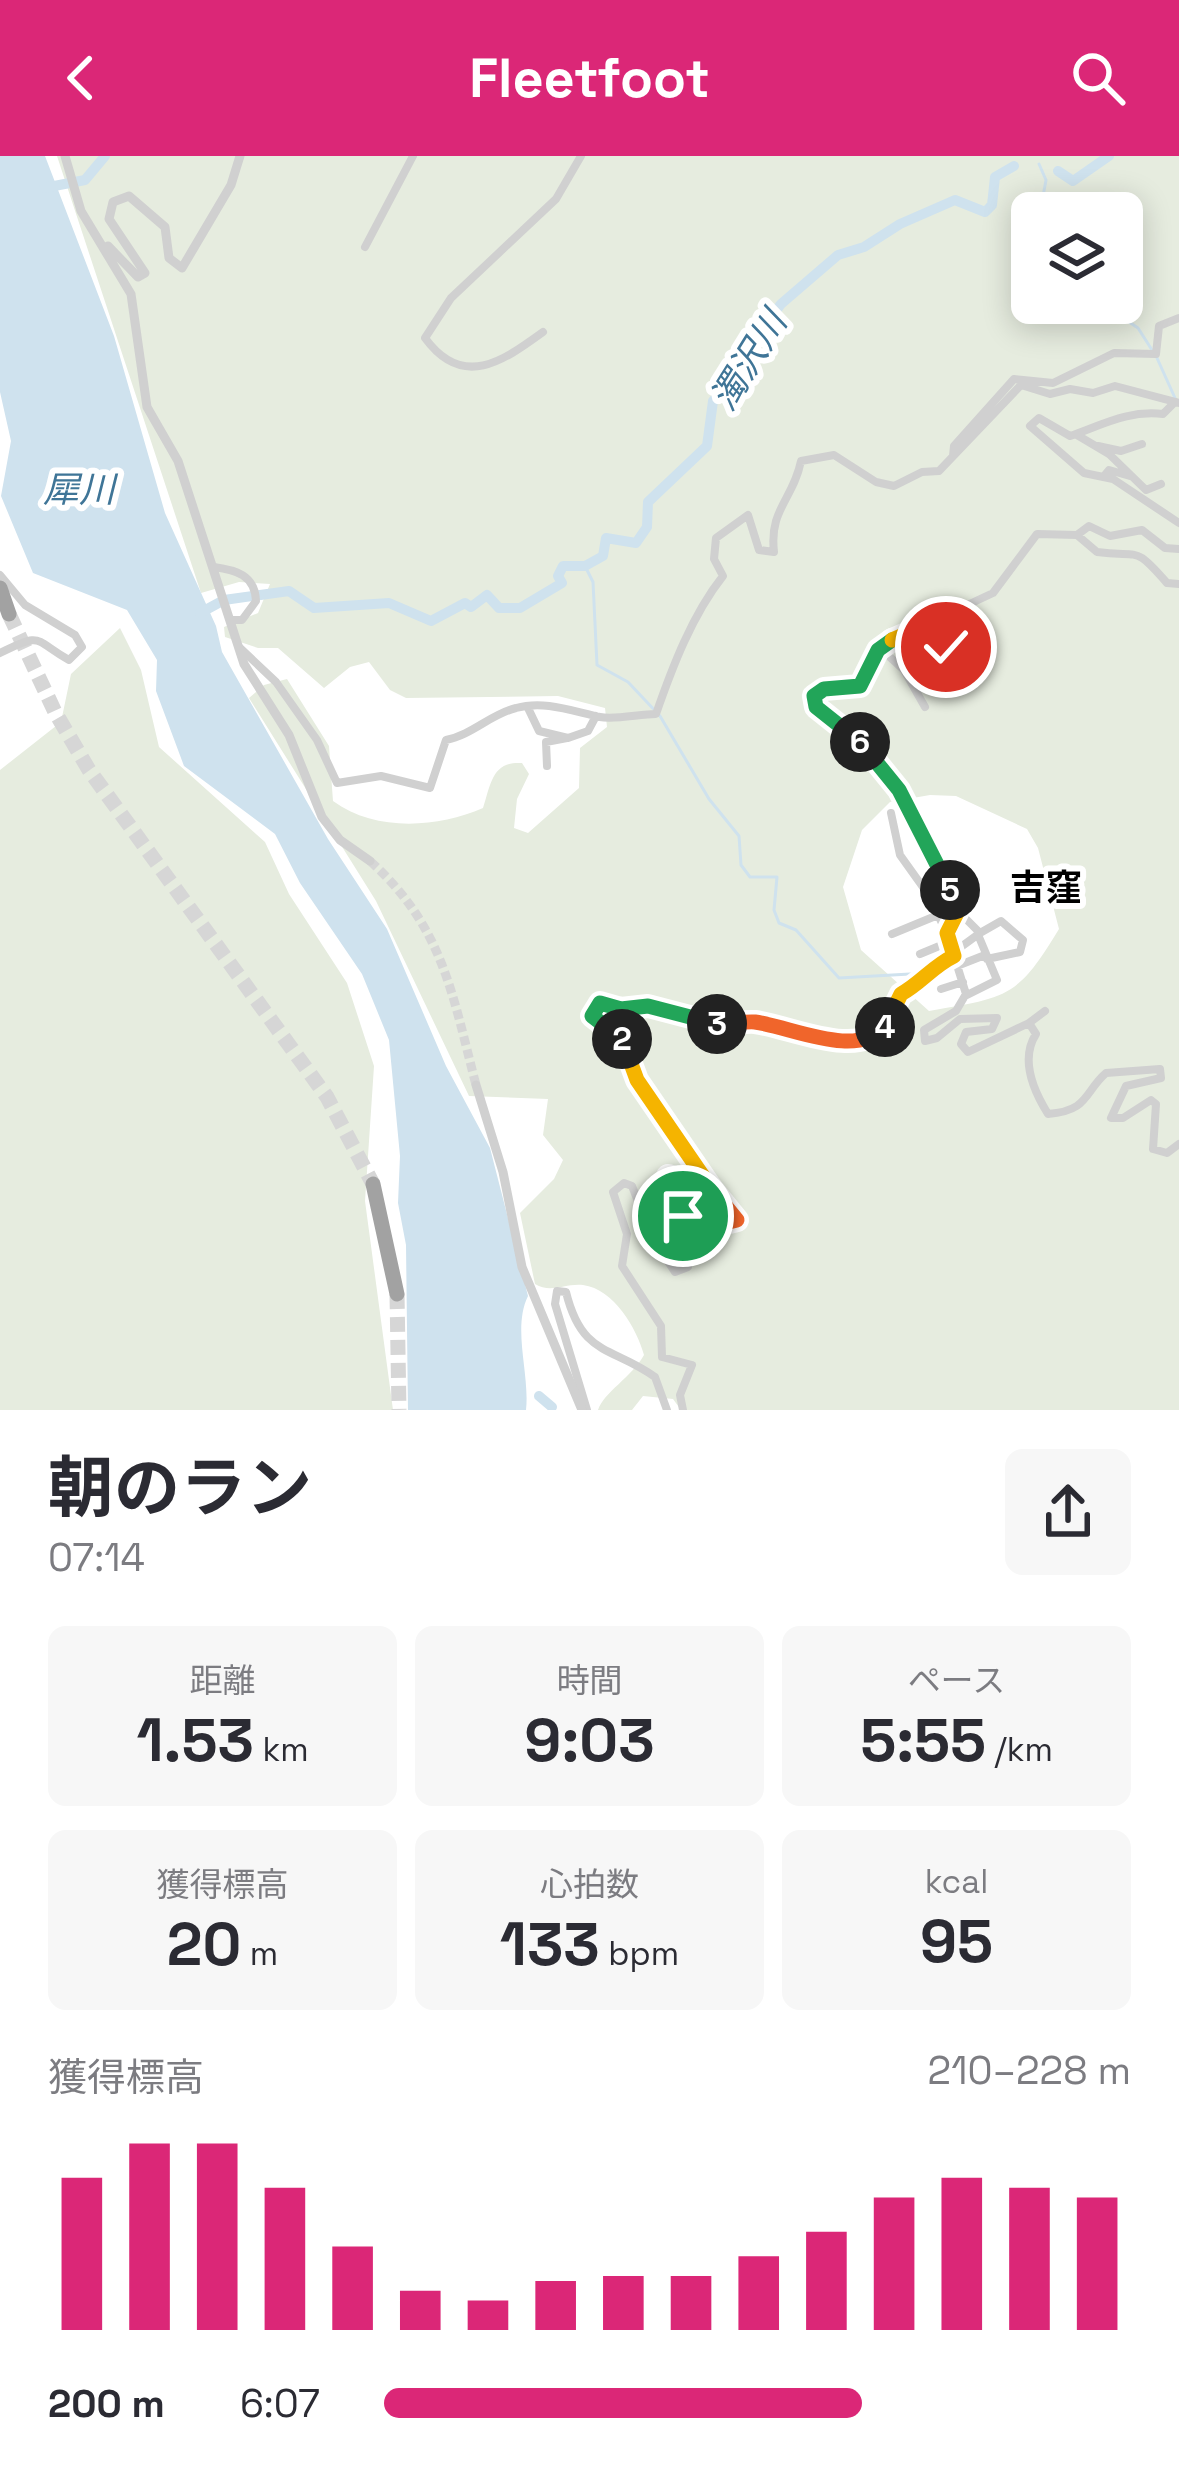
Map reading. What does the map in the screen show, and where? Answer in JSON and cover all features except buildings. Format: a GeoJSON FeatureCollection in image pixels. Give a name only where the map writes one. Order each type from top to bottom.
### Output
{"type":"FeatureCollection","features":[{"type":"Feature","properties":{"kind":"highway"},"geometry":{"type":"LineString","coordinates":[[0,588],[9,614]]}},
{"type":"Feature","properties":{"kind":"highway"},"geometry":{"type":"LineString","coordinates":[[373,1184],[397,1294]]}},
{"type":"Feature","properties":{"kind":"street"},"geometry":{"type":"LineString","coordinates":[[65,156],[82,211],[131,294],[147,407],[178,461],[244,664],[289,735],[322,817],[340,840],[370,861]]}},
{"type":"Feature","properties":{"kind":"street"},"geometry":{"type":"LineString","coordinates":[[82,211],[139,278],[145,269],[119,239],[109,209],[117,199],[138,199],[167,230],[170,258],[182,268],[231,185],[240,156]]}},
{"type":"Feature","properties":{"kind":"street"},"geometry":{"type":"LineString","coordinates":[[365,247],[413,156]]}},
{"type":"Feature","properties":{"kind":"street"},"geometry":{"type":"LineString","coordinates":[[543,332],[495,366],[476,368],[438,351],[425,338],[452,298],[556,199],[581,156]]}},
{"type":"Feature","properties":{"kind":"street"},"geometry":{"type":"LineString","coordinates":[[953,456],[954,446],[1014,379],[1052,383],[1114,353],[1156,354],[1159,326],[1179,319]]}},
{"type":"Feature","properties":{"kind":"street"},"geometry":{"type":"LineString","coordinates":[[240,648],[276,682],[316,740],[337,783],[381,776],[430,788],[446,740],[527,707],[567,705],[596,716],[657,713],[677,666],[678,647],[723,576],[714,559],[716,538],[748,514],[759,550],[775,552],[774,516],[797,486],[801,460],[834,455],[876,482],[894,486],[922,472],[939,471],[1016,386],[1050,394],[1070,389],[1093,393],[1114,386],[1176,403]]}},
{"type":"Feature","properties":{"kind":"street"},"geometry":{"type":"LineString","coordinates":[[1176,403],[1163,414],[1135,411],[1077,434],[1066,435],[1039,418],[1030,426],[1084,473],[1104,476],[1179,523]]}},
{"type":"Feature","properties":{"kind":"street"},"geometry":{"type":"LineString","coordinates":[[1077,434],[1118,451],[1142,444]]}},
{"type":"Feature","properties":{"kind":"street"},"geometry":{"type":"LineString","coordinates":[[1077,434],[1146,490],[1161,484]]}},
{"type":"Feature","properties":{"kind":"street"},"geometry":{"type":"LineString","coordinates":[[1104,476],[1109,470],[1131,476]]}},
{"type":"Feature","properties":{"kind":"street"},"geometry":{"type":"LineString","coordinates":[[1045,1011],[968,1052],[961,1044],[966,1032],[992,1029],[997,1018],[960,1019],[938,1038],[925,1041],[925,1030],[956,1011],[965,996],[997,980],[980,935],[958,911],[934,851],[899,790],[872,753],[814,702],[820,690],[860,686],[880,648],[958,612],[1000,586],[1031,536],[1077,535],[1089,526],[1110,536],[1142,530],[1166,548],[1179,549]]}},
{"type":"Feature","properties":{"kind":"street"},"geometry":{"type":"LineString","coordinates":[[1077,535],[1097,552],[1127,550],[1155,567],[1167,583],[1179,584]]}},
{"type":"Feature","properties":{"kind":"street"},"geometry":{"type":"LineString","coordinates":[[214,567],[242,573],[255,589],[256,601],[242,620],[233,620]]}},
{"type":"Feature","properties":{"kind":"street"},"geometry":{"type":"LineString","coordinates":[[0,575],[25,605],[75,635],[82,647],[66,659],[44,638],[33,638],[0,652]]}},
{"type":"Feature","properties":{"kind":"street"},"geometry":{"type":"LineString","coordinates":[[932,655],[961,633],[958,612]]}},
{"type":"Feature","properties":{"kind":"street"},"geometry":{"type":"LineString","coordinates":[[880,648],[904,670],[925,707]]}},
{"type":"Feature","properties":{"kind":"street"},"geometry":{"type":"LineString","coordinates":[[527,707],[539,731],[568,738]]}},
{"type":"Feature","properties":{"kind":"street"},"geometry":{"type":"LineString","coordinates":[[547,766],[546,742],[588,731],[596,716]]}},
{"type":"Feature","properties":{"kind":"street"},"geometry":{"type":"LineString","coordinates":[[891,813],[900,855],[940,917],[965,996]]}},
{"type":"Feature","properties":{"kind":"street"},"geometry":{"type":"LineString","coordinates":[[892,934],[958,911]]}},
{"type":"Feature","properties":{"kind":"street"},"geometry":{"type":"LineString","coordinates":[[952,950],[958,911]]}},
{"type":"Feature","properties":{"kind":"street"},"geometry":{"type":"LineString","coordinates":[[683,1410],[680,1395],[692,1365],[667,1363],[662,1357],[661,1326],[622,1266],[627,1234],[613,1192],[623,1183],[632,1186],[659,1251],[676,1272],[688,1267],[687,1233],[666,1177],[683,1181],[725,1223],[737,1218],[681,1149],[637,1080],[625,1042],[596,1022],[591,1011],[600,1003],[621,1009],[648,1006],[710,1024],[755,1022],[866,1040],[889,1023],[901,994],[920,985],[952,950],[1001,921],[1023,940],[1020,952],[986,957],[952,950],[920,954]]}},
{"type":"Feature","properties":{"kind":"street"},"geometry":{"type":"LineString","coordinates":[[940,989],[963,982]]}},
{"type":"Feature","properties":{"kind":"street"},"geometry":{"type":"LineString","coordinates":[[1029,1023],[1036,1034],[1028,1052],[1031,1076],[1048,1114],[1089,1100],[1106,1073],[1160,1070],[1160,1078],[1126,1086],[1111,1118],[1123,1118],[1154,1101],[1153,1149],[1167,1153],[1179,1144]]}},
{"type":"Feature","properties":{"kind":"street"},"geometry":{"type":"LineString","coordinates":[[476,1085],[503,1172],[522,1268],[584,1410]]}},
{"type":"Feature","properties":{"kind":"street"},"geometry":{"type":"LineString","coordinates":[[584,1410],[555,1304],[557,1291],[566,1292],[573,1318],[596,1348],[656,1376],[668,1410]]}},
{"type":"Feature","properties":{"kind":"shaded area"},"geometry":{"type":"Polygon","coordinates":[[[57,156],[1179,156],[1179,1410],[681,1410],[673,1399],[643,1396],[632,1410],[598,1410],[644,1355],[630,1322],[605,1294],[583,1285],[547,1288],[535,1284],[520,1213],[554,1179],[563,1160],[543,1135],[548,1099],[469,1096],[376,901],[249,698],[264,685],[287,679],[329,746],[333,801],[368,818],[406,824],[465,815],[483,808],[499,770],[522,763],[529,774],[517,799],[514,828],[528,833],[579,788],[580,748],[607,727],[605,708],[558,696],[406,698],[390,690],[369,662],[350,667],[324,688],[278,648],[258,648],[225,637],[224,627],[258,613],[270,584],[239,582],[201,593],[57,156]],[[956,796],[890,802],[862,830],[843,887],[861,950],[929,1011],[1008,991],[1032,969],[1059,929],[1038,848],[1027,829],[956,796]]]}},
{"type":"Feature","properties":{"kind":"shaded area"},"geometry":{"type":"Polygon","coordinates":[[[120,628],[141,670],[159,747],[265,842],[289,894],[347,983],[374,1066],[365,1201],[393,1410],[0,1410],[0,770],[61,722],[71,674],[120,628]]]}},
{"type":"Feature","properties":{"kind":"water","name":"犀川"},"geometry":{"type":"Polygon","coordinates":[[[0,156],[45,156],[114,336],[165,513],[216,626],[222,652],[328,839],[387,929],[446,1066],[490,1148],[528,1296],[521,1337],[526,1410],[408,1410],[406,1245],[398,1203],[400,1156],[389,1040],[362,974],[300,883],[275,834],[184,766],[156,691],[157,660],[127,610],[33,573],[1,496],[11,441],[0,392],[0,156]]]}},
{"type":"Feature","properties":{"kind":"waterway"},"geometry":{"type":"LineString","coordinates":[[44,188],[85,180],[105,156]]}},
{"type":"Feature","properties":{"kind":"waterway","name":"濁沢川"},"geometry":{"type":"LineString","coordinates":[[1058,171],[1073,181],[1109,156]]}},
{"type":"Feature","properties":{"kind":"waterway"},"geometry":{"type":"LineString","coordinates":[[1039,164],[1046,180],[1044,192]]}},
{"type":"Feature","properties":{"kind":"waterway","name":"濁沢川"},"geometry":{"type":"LineString","coordinates":[[200,613],[224,600],[289,591],[314,608],[389,603],[431,621],[465,603],[471,607],[487,595],[499,608],[520,608],[562,583],[558,576],[563,566],[585,566],[603,556],[606,538],[636,543],[647,527],[648,502],[707,446],[713,401],[734,379],[744,354],[781,304],[838,255],[864,247],[900,224],[955,200],[985,212],[992,205],[995,177],[1014,166]]}},
{"type":"Feature","properties":{"kind":"waterway"},"geometry":{"type":"LineString","coordinates":[[1132,324],[1152,350]]}},
{"type":"Feature","properties":{"kind":"waterway"},"geometry":{"type":"LineString","coordinates":[[1157,358],[1175,398]]}},
{"type":"Feature","properties":{"kind":"waterway"},"geometry":{"type":"LineString","coordinates":[[585,566],[593,582],[597,665],[628,682],[660,716],[709,799],[739,836],[741,865],[750,877],[777,877],[774,910],[779,923],[796,930],[839,978],[910,974]]}},
{"type":"Feature","properties":{"kind":"waterway","name":"犀川"},"geometry":{"type":"LineString","coordinates":[[539,1396],[552,1407]]}},
{"type":"Feature","properties":{"kind":"tunnel"},"geometry":{"type":"LineString","coordinates":[[9,614],[55,712],[89,770],[327,1097],[373,1184]]}},
{"type":"Feature","properties":{"kind":"tunnel"},"geometry":{"type":"LineString","coordinates":[[370,861],[395,886],[429,937],[451,991],[476,1085]]}},
{"type":"Feature","properties":{"kind":"tunnel"},"geometry":{"type":"LineString","coordinates":[[397,1294],[399,1410]]}},
{"type":"Feature","properties":{"kind":"district","name":"吉窪"},"geometry":{"type":"Point","coordinates":[1046,887]}},
{"type":"Feature","properties":{"kind":"route"},"geometry":{"type":"LineString","coordinates":[[683,1216],[665,1184],[668,1176],[683,1181],[725,1223],[737,1220],[693,1167],[637,1080],[629,1048],[596,1022],[591,1011],[600,1003],[621,1009],[648,1006],[710,1024],[755,1022],[773,1029],[856,1040],[878,1035],[893,1016],[901,994],[920,985],[940,963],[954,956],[947,933],[958,911],[934,851],[899,790],[881,772],[872,753],[816,707],[814,696],[824,689],[860,686],[884,644],[958,612],[963,629],[946,647]]}}]}
